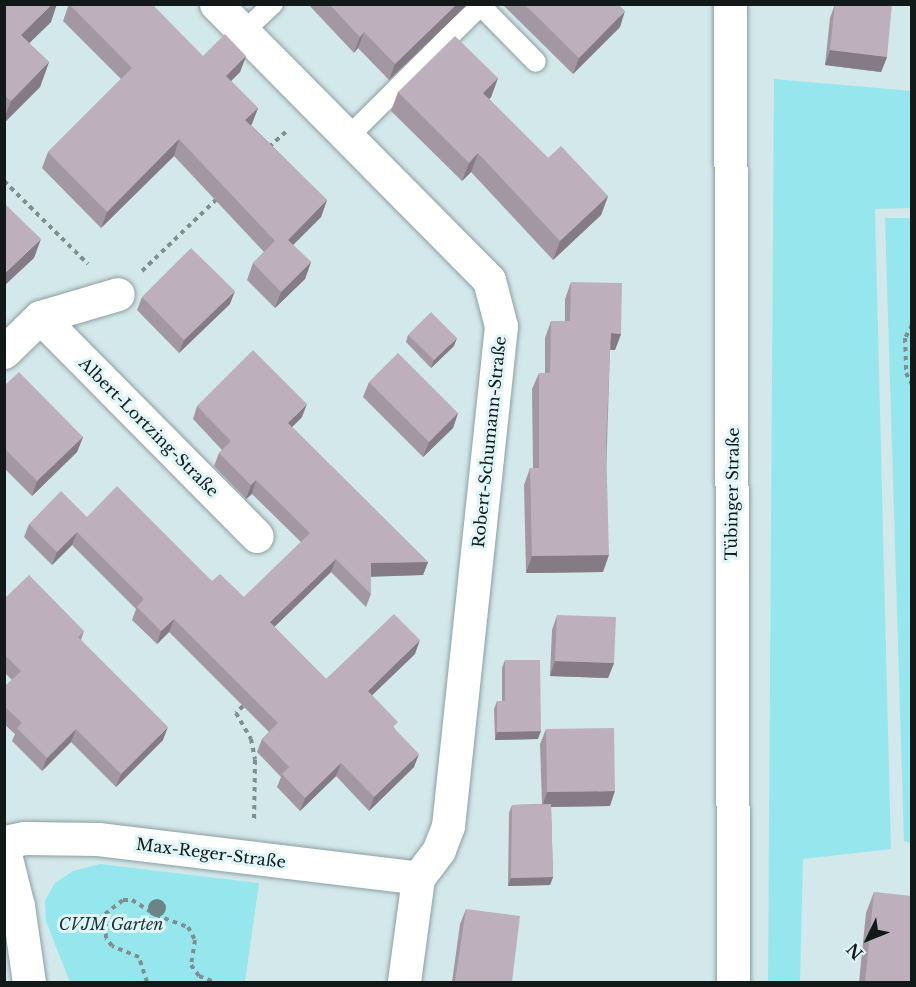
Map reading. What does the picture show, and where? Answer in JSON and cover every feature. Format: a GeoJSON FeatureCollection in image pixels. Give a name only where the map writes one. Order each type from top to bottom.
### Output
{"type":"FeatureCollection","features":[{"type":"Feature","properties":{"kind":"street","name":"Robert-Schumann-Straße"},"geometry":{"type":"LineString","coordinates":[[216,4],[489,280],[501,326],[448,826],[439,850],[418,878],[404,982]]}},
{"type":"Feature","properties":{"kind":"street","name":"Tübinger Straße"},"geometry":{"type":"LineString","coordinates":[[730,4],[733,982]]}},
{"type":"Feature","properties":{"kind":"street"},"geometry":{"type":"LineString","coordinates":[[4,352],[40,317],[118,294]]}},
{"type":"Feature","properties":{"kind":"street","name":"Albert-Lortzing-Straße"},"geometry":{"type":"LineString","coordinates":[[40,317],[257,536]]}},
{"type":"Feature","properties":{"kind":"street","name":"Max-Reger-Straße"},"geometry":{"type":"LineString","coordinates":[[4,843],[24,838],[98,839],[418,878]]}},
{"type":"Feature","properties":{"kind":"street"},"geometry":{"type":"LineString","coordinates":[[4,850],[18,906],[29,982]]}},
{"type":"Feature","properties":{"kind":"lane"},"geometry":{"type":"LineString","coordinates":[[243,32],[273,4]]}},
{"type":"Feature","properties":{"kind":"lane"},"geometry":{"type":"LineString","coordinates":[[348,137],[482,5],[536,62]]}},
{"type":"Feature","properties":{"kind":"path"},"geometry":{"type":"LineString","coordinates":[[260,156],[314,104]]}},
{"type":"Feature","properties":{"kind":"path"},"geometry":{"type":"LineString","coordinates":[[4,181],[118,294],[227,189]]}},
{"type":"Feature","properties":{"kind":"path"},"geometry":{"type":"LineString","coordinates":[[912,325],[905,338],[906,373],[912,385]]}},
{"type":"Feature","properties":{"kind":"path"},"geometry":{"type":"LineString","coordinates":[[243,706],[236,713],[251,739],[255,760],[253,858]]}},
{"type":"Feature","properties":{"kind":"path"},"geometry":{"type":"LineString","coordinates":[[147,982],[139,957],[112,946],[106,938],[105,914],[123,900],[132,900],[162,918],[188,927],[195,940],[191,965],[199,976],[215,982]]}},
{"type":"Feature","properties":{"kind":"green space"},"geometry":{"type":"Polygon","coordinates":[[[774,79],[912,91],[911,208],[875,209],[891,849],[803,859],[800,982],[768,982],[774,79]]]}},
{"type":"Feature","properties":{"kind":"green space"},"geometry":{"type":"Polygon","coordinates":[[[885,218],[912,218],[911,843],[904,841],[885,218]]]}},
{"type":"Feature","properties":{"kind":"green space","name":"CVJM Garten"},"geometry":{"type":"Polygon","coordinates":[[[100,864],[259,883],[245,982],[70,982],[46,921],[45,901],[55,883],[73,871],[100,864]]]}},
{"type":"Feature","properties":{"kind":"building"},"geometry":{"type":"Polygon","coordinates":[[[4,4],[52,4],[21,35],[49,62],[11,101],[4,94],[4,4]]]}},
{"type":"Feature","properties":{"kind":"building"},"geometry":{"type":"Polygon","coordinates":[[[69,4],[152,4],[203,56],[225,34],[246,56],[226,76],[258,108],[245,120],[327,200],[288,240],[311,262],[281,292],[253,263],[275,241],[179,139],[107,212],[48,152],[132,68],[69,4]]]}},
{"type":"Feature","properties":{"kind":"building"},"geometry":{"type":"Polygon","coordinates":[[[329,4],[457,4],[395,64],[364,32],[360,37],[329,4]]]}},
{"type":"Feature","properties":{"kind":"building"},"geometry":{"type":"Polygon","coordinates":[[[524,4],[618,4],[625,11],[579,58],[524,4]]]}},
{"type":"Feature","properties":{"kind":"building"},"geometry":{"type":"Polygon","coordinates":[[[835,4],[892,4],[887,57],[830,50],[835,4]]]}},
{"type":"Feature","properties":{"kind":"building"},"geometry":{"type":"Polygon","coordinates":[[[455,36],[498,78],[483,93],[548,158],[561,146],[608,196],[560,241],[478,153],[469,163],[398,92],[455,36]]]}},
{"type":"Feature","properties":{"kind":"building"},"geometry":{"type":"Polygon","coordinates":[[[4,203],[41,239],[4,274],[4,203]]]}},
{"type":"Feature","properties":{"kind":"building"},"geometry":{"type":"Polygon","coordinates":[[[191,248],[235,291],[184,340],[142,297],[191,248]]]}},
{"type":"Feature","properties":{"kind":"building"},"geometry":{"type":"Polygon","coordinates":[[[571,282],[622,283],[621,334],[611,333],[606,441],[609,555],[532,556],[530,468],[539,468],[539,373],[550,373],[551,321],[570,321],[571,282]]]}},
{"type":"Feature","properties":{"kind":"building"},"geometry":{"type":"Polygon","coordinates":[[[431,312],[457,338],[434,360],[408,335],[431,312]]]}},
{"type":"Feature","properties":{"kind":"building"},"geometry":{"type":"Polygon","coordinates":[[[253,350],[307,404],[288,423],[428,562],[371,563],[371,594],[336,559],[270,622],[326,679],[394,614],[420,640],[368,691],[398,722],[393,727],[419,754],[374,797],[341,763],[305,798],[282,774],[289,767],[262,739],[278,723],[174,619],[161,631],[137,607],[144,599],[77,532],[57,552],[29,524],[61,491],[87,517],[117,486],[212,581],[220,574],[244,597],[310,533],[256,480],[251,485],[219,453],[231,441],[197,406],[253,350]]]}},
{"type":"Feature","properties":{"kind":"building"},"geometry":{"type":"Polygon","coordinates":[[[398,353],[458,413],[429,442],[369,382],[398,353]]]}},
{"type":"Feature","properties":{"kind":"building"},"geometry":{"type":"Polygon","coordinates":[[[19,372],[83,437],[37,481],[4,448],[4,386],[19,372]]]}},
{"type":"Feature","properties":{"kind":"building"},"geometry":{"type":"Polygon","coordinates":[[[29,575],[84,631],[78,637],[168,727],[121,774],[76,729],[47,758],[17,728],[22,723],[4,706],[4,687],[21,671],[4,654],[4,599],[29,575]]]}},
{"type":"Feature","properties":{"kind":"building"},"geometry":{"type":"Polygon","coordinates":[[[557,615],[616,617],[614,663],[555,661],[557,615]]]}},
{"type":"Feature","properties":{"kind":"building"},"geometry":{"type":"Polygon","coordinates":[[[505,660],[540,660],[541,731],[497,732],[497,701],[505,701],[505,660]]]}},
{"type":"Feature","properties":{"kind":"building"},"geometry":{"type":"Polygon","coordinates":[[[614,728],[615,791],[547,792],[546,729],[614,728]]]}},
{"type":"Feature","properties":{"kind":"building"},"geometry":{"type":"Polygon","coordinates":[[[551,804],[553,877],[511,878],[512,805],[551,804]]]}},
{"type":"Feature","properties":{"kind":"building"},"geometry":{"type":"Polygon","coordinates":[[[874,892],[912,896],[912,982],[865,982],[874,892]]]}},
{"type":"Feature","properties":{"kind":"building"},"geometry":{"type":"Polygon","coordinates":[[[466,909],[520,916],[512,982],[455,982],[466,909]]]}}]}
